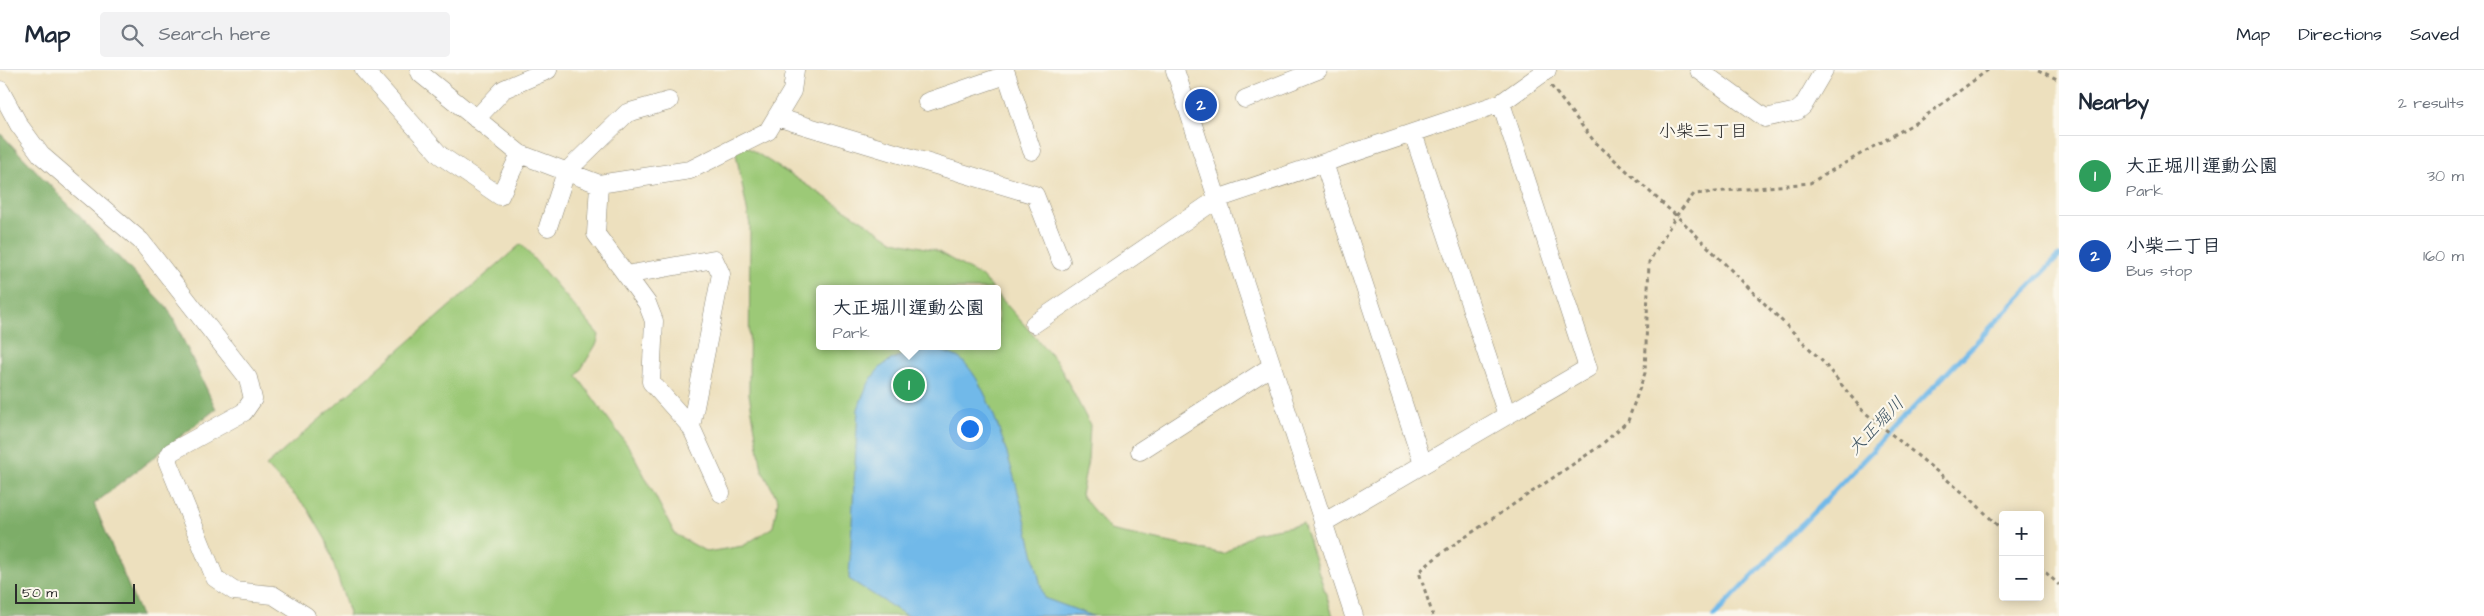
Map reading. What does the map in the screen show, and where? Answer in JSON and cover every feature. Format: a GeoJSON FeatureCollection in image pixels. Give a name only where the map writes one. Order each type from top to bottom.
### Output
{"type":"FeatureCollection","features":[{"type":"Feature","properties":{"kind":"street"},"geometry":{"type":"LineString","coordinates":[[364,70],[440,155],[500,196],[520,154]]}},
{"type":"Feature","properties":{"kind":"street"},"geometry":{"type":"LineString","coordinates":[[419,70],[520,154],[599,184],[690,170],[768,131],[792,91],[795,70]]}},
{"type":"Feature","properties":{"kind":"street"},"geometry":{"type":"LineString","coordinates":[[476,119],[504,89],[548,70]]}},
{"type":"Feature","properties":{"kind":"street"},"geometry":{"type":"LineString","coordinates":[[1175,70],[1354,616]]}},
{"type":"Feature","properties":{"kind":"street"},"geometry":{"type":"LineString","coordinates":[[1245,99],[1321,70]]}},
{"type":"Feature","properties":{"kind":"street"},"geometry":{"type":"LineString","coordinates":[[1699,70],[1765,118],[1797,111],[1803,106],[1824,70]]}},
{"type":"Feature","properties":{"kind":"street"},"geometry":{"type":"LineString","coordinates":[[1034,324],[1217,199],[1500,103],[1544,72]]}},
{"type":"Feature","properties":{"kind":"street"},"geometry":{"type":"LineString","coordinates":[[927,102],[1005,73],[1032,150]]}},
{"type":"Feature","properties":{"kind":"street"},"geometry":{"type":"LineString","coordinates":[[0,90],[19,125],[41,155],[141,241],[248,378],[253,399],[244,412],[171,452],[167,460],[215,578],[234,591],[273,595],[306,616]]}},
{"type":"Feature","properties":{"kind":"street"},"geometry":{"type":"LineString","coordinates":[[548,227],[566,172],[627,113],[669,101]]}},
{"type":"Feature","properties":{"kind":"street"},"geometry":{"type":"LineString","coordinates":[[1323,523],[1588,368],[1500,103]]}},
{"type":"Feature","properties":{"kind":"street"},"geometry":{"type":"LineString","coordinates":[[776,117],[1035,195],[1061,261]]}},
{"type":"Feature","properties":{"kind":"street"},"geometry":{"type":"LineString","coordinates":[[1412,133],[1507,415]]}},
{"type":"Feature","properties":{"kind":"street"},"geometry":{"type":"LineString","coordinates":[[1324,163],[1423,464]]}},
{"type":"Feature","properties":{"kind":"street"},"geometry":{"type":"LineString","coordinates":[[599,184],[596,234],[646,303],[654,321],[651,382],[691,427],[721,492]]}},
{"type":"Feature","properties":{"kind":"street"},"geometry":{"type":"LineString","coordinates":[[626,275],[714,258],[721,274],[691,427]]}},
{"type":"Feature","properties":{"kind":"street"},"geometry":{"type":"LineString","coordinates":[[1140,451],[1272,366]]}},
{"type":"Feature","properties":{"kind":"path"},"geometry":{"type":"LineString","coordinates":[[1433,616],[1419,572],[1440,554],[1600,446],[1628,421],[1645,374],[1650,262],[1674,215],[1694,194],[1810,183],[1920,120],[1988,70]]}},
{"type":"Feature","properties":{"kind":"path"},"geometry":{"type":"LineString","coordinates":[[2038,70],[2059,80]]}},
{"type":"Feature","properties":{"kind":"path"},"geometry":{"type":"LineString","coordinates":[[1544,72],[1594,141],[1674,215],[1823,362],[1863,411],[1972,501],[1999,526]]}},
{"type":"Feature","properties":{"kind":"path"},"geometry":{"type":"LineString","coordinates":[[2044,571],[2059,585]]}},
{"type":"Feature","properties":{"kind":"green space"},"geometry":{"type":"Polygon","coordinates":[[[0,133],[169,310],[216,409],[94,504],[141,616],[0,616],[0,133]]]}},
{"type":"Feature","properties":{"kind":"green space"},"geometry":{"type":"Polygon","coordinates":[[[733,138],[894,241],[935,250],[982,277],[989,285],[816,285],[816,350],[1001,350],[1001,298],[1058,363],[1090,425],[1088,460],[1081,495],[1110,530],[1224,554],[1253,533],[1303,524],[1333,616],[348,616],[349,613],[326,540],[307,508],[266,466],[521,244],[599,335],[597,343],[577,376],[631,450],[675,534],[707,552],[743,546],[773,527],[778,500],[762,470],[749,394],[750,225],[733,138]]]}},
{"type":"Feature","properties":{"kind":"water"},"geometry":{"type":"Polygon","coordinates":[[[935,350],[947,353],[957,357],[972,372],[986,398],[1000,431],[1022,507],[1044,598],[1093,616],[907,616],[849,579],[858,409],[869,382],[883,365],[892,359],[916,352],[935,350]]]}},
{"type":"Feature","properties":{"kind":"waterway","name":"大正堀川"},"geometry":{"type":"LineString","coordinates":[[1714,616],[2059,256]]}},
{"type":"Feature","properties":{"kind":"place","name":"小柴二丁目"},"geometry":{"type":"Point","coordinates":[1201,105]}},
{"type":"Feature","properties":{"kind":"place","name":"大正堀川運動公園"},"geometry":{"type":"Point","coordinates":[909,385]}},
{"type":"Feature","properties":{"kind":"district","name":"小柴三丁目"},"geometry":{"type":"Point","coordinates":[1703,131]}}]}
